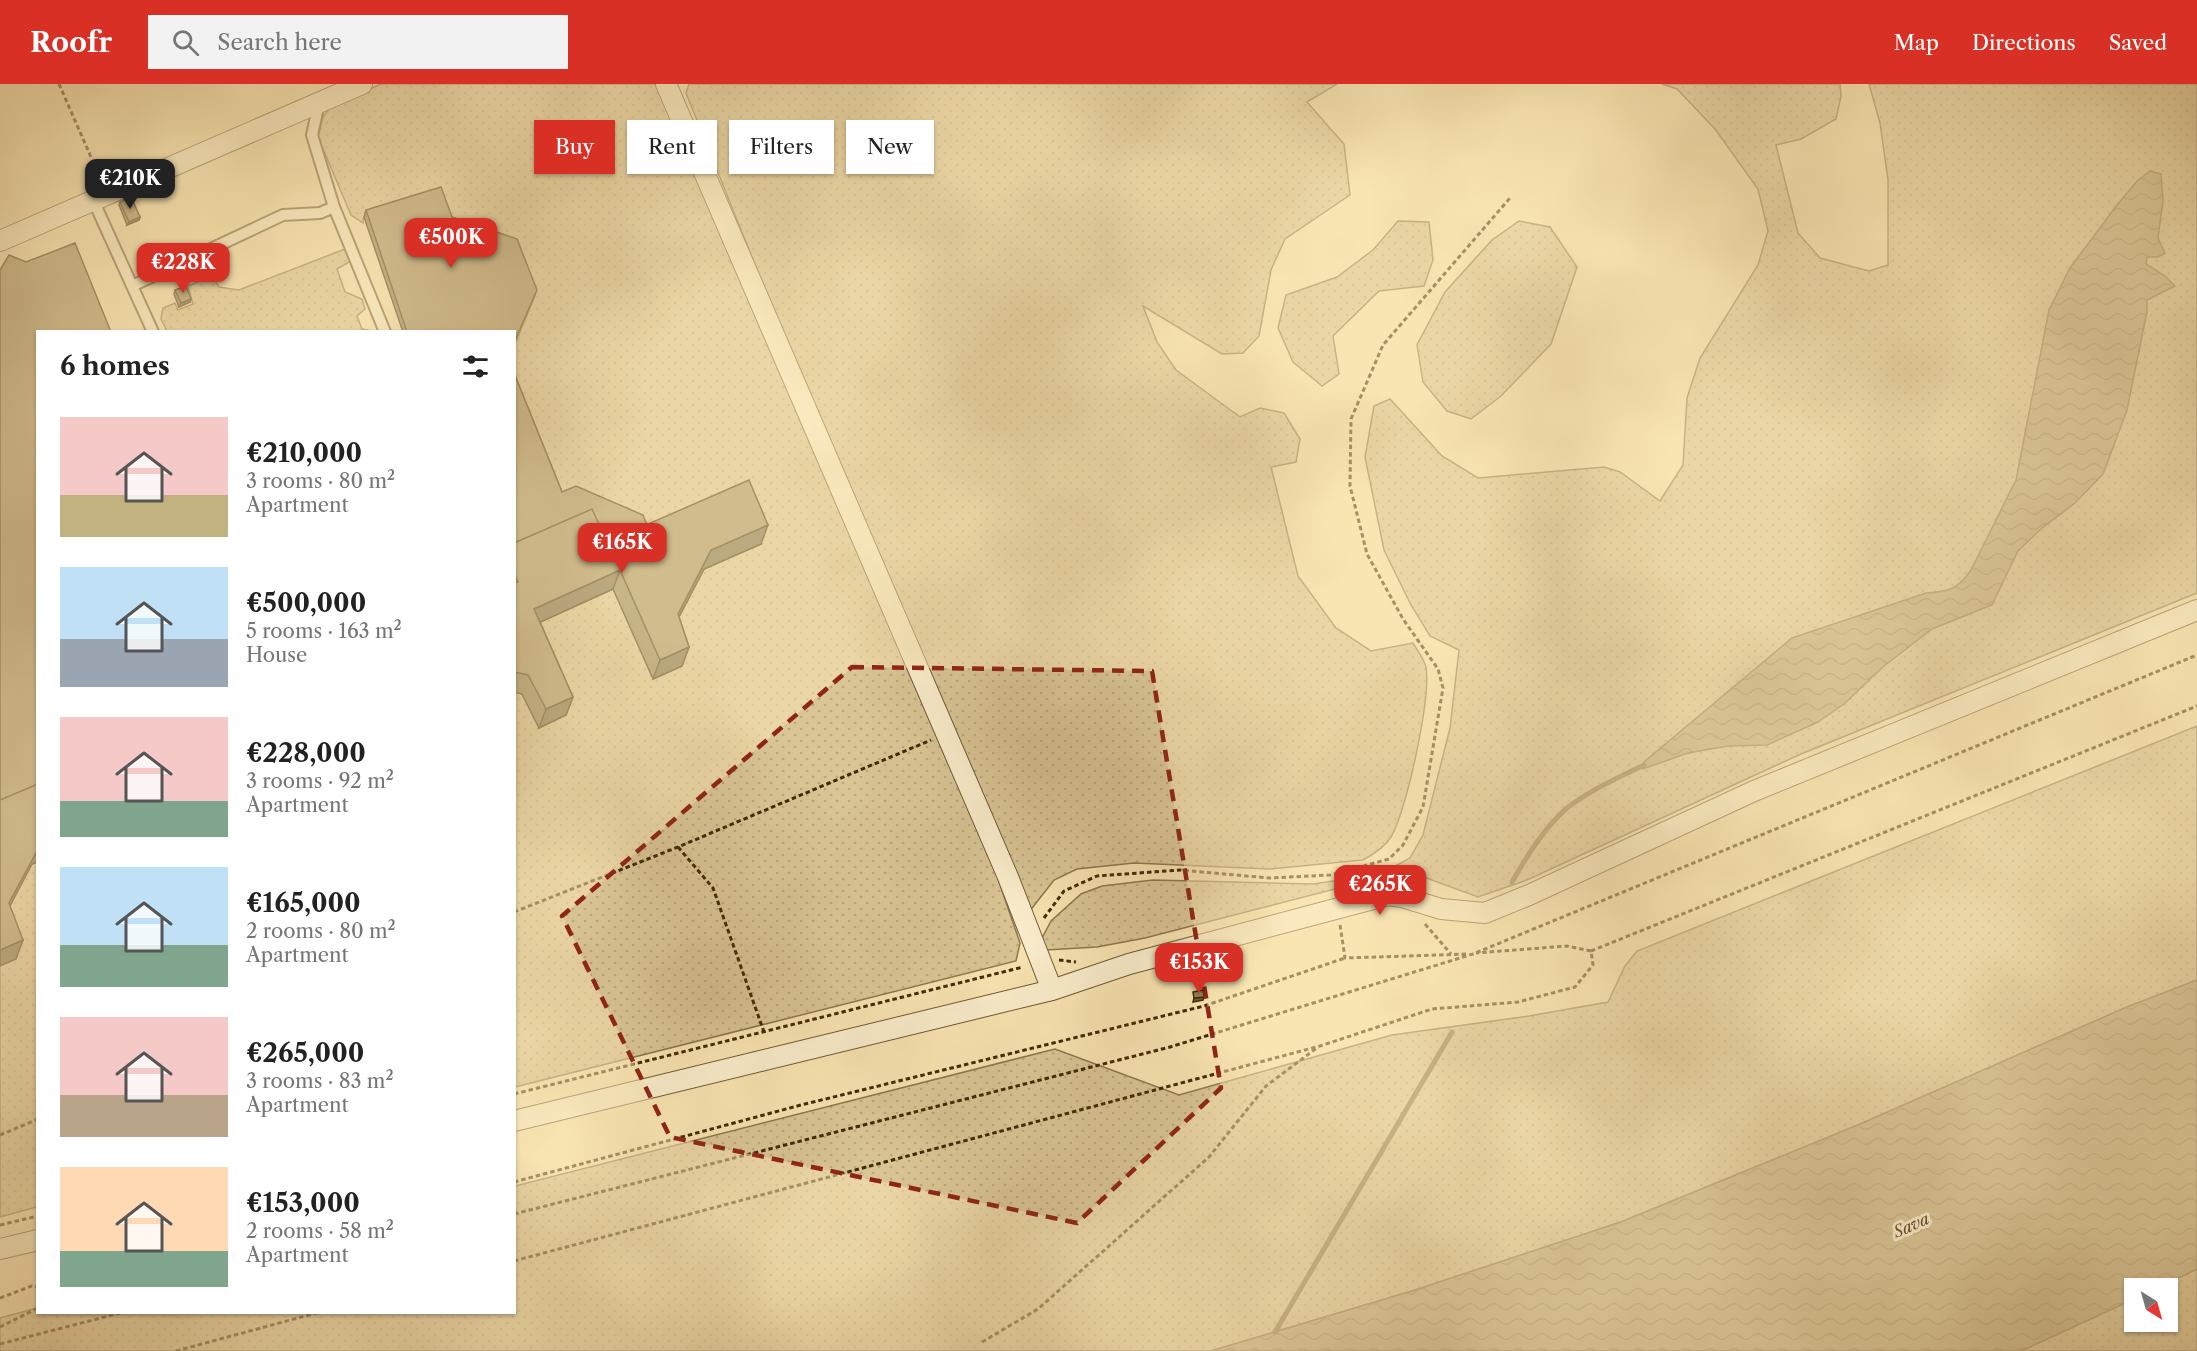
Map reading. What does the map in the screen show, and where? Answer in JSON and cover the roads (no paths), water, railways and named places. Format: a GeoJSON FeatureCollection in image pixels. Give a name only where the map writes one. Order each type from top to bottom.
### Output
{"type":"FeatureCollection","features":[{"type":"Feature","properties":{"kind":"street"},"geometry":{"type":"LineString","coordinates":[[0,241],[362,84]]}},
{"type":"Feature","properties":{"kind":"street"},"geometry":{"type":"LineString","coordinates":[[666,84],[1008,877],[1052,990]]}},
{"type":"Feature","properties":{"kind":"street"},"geometry":{"type":"LineString","coordinates":[[516,1121],[1052,990],[1129,964],[1388,896],[1402,897],[1442,909],[1485,914],[1754,791],[2197,610]]}},
{"type":"Feature","properties":{"kind":"street"},"geometry":{"type":"LineString","coordinates":[[0,1249],[36,1240]]}},
{"type":"Feature","properties":{"kind":"lane"},"geometry":{"type":"LineString","coordinates":[[319,103],[312,135],[334,207],[384,330]]}},
{"type":"Feature","properties":{"kind":"lane"},"geometry":{"type":"LineString","coordinates":[[94,202],[152,330]]}},
{"type":"Feature","properties":{"kind":"lane"},"geometry":{"type":"LineString","coordinates":[[132,286],[283,215],[320,213],[334,207]]}},
{"type":"Feature","properties":{"kind":"water"},"geometry":{"type":"Polygon","coordinates":[[[2150,171],[2161,174],[2163,201],[2158,238],[2165,253],[2158,257],[2147,257],[2146,264],[2165,276],[2175,286],[2147,300],[2147,312],[2127,410],[2103,474],[2075,503],[2041,529],[2018,551],[1992,605],[1932,629],[1884,666],[1844,704],[1818,722],[1767,745],[1728,746],[1688,753],[1643,769],[1644,762],[1792,638],[1926,593],[1947,590],[1957,585],[1966,576],[2016,480],[2049,310],[2070,268],[2117,205],[2137,181],[2150,171]]]}},
{"type":"Feature","properties":{"kind":"water","name":"Sava"},"geometry":{"type":"Polygon","coordinates":[[[2197,980],[2197,1269],[2178,1278],[2124,1278],[2124,1304],[2021,1351],[1211,1351],[1412,1291],[1621,1222],[1858,1125],[2127,1007],[2197,980]]]}},
{"type":"Feature","properties":{"kind":"waterway"},"geometry":{"type":"LineString","coordinates":[[1512,882],[1543,833],[1567,808],[1595,790],[1644,765]]}},
{"type":"Feature","properties":{"kind":"waterway"},"geometry":{"type":"LineString","coordinates":[[1275,1332],[1452,1032]]}}]}
